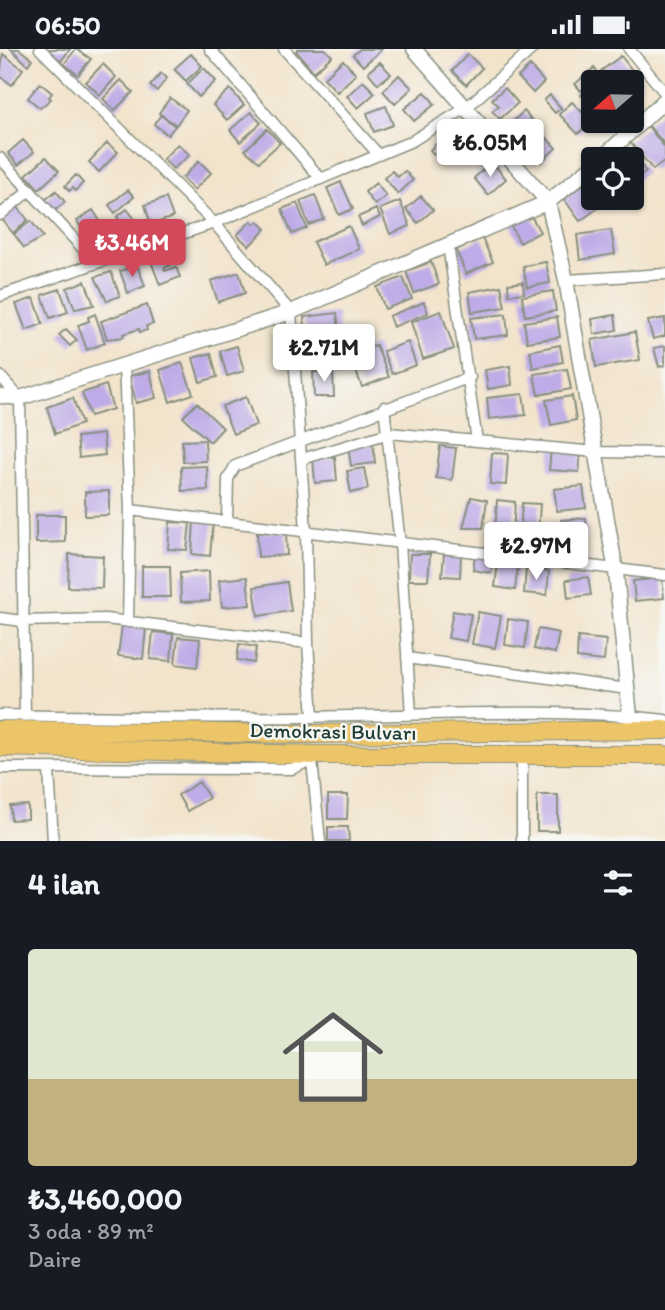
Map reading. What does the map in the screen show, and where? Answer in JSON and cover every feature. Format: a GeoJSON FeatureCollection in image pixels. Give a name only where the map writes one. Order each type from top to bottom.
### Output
{"type":"FeatureCollection","features":[{"type":"Feature","properties":{"kind":"highway","name":"Demokrasi Bulvarı"},"geometry":{"type":"LineString","coordinates":[[0,730],[312,734],[665,730]]}},
{"type":"Feature","properties":{"kind":"highway","name":"Demokrasi Bulvarı"},"geometry":{"type":"LineString","coordinates":[[0,747],[316,758],[665,755]]}},
{"type":"Feature","properties":{"kind":"street"},"geometry":{"type":"LineString","coordinates":[[40,49],[214,223],[292,312],[306,531],[308,643],[313,717]]}},
{"type":"Feature","properties":{"kind":"street"},"geometry":{"type":"LineString","coordinates":[[210,49],[321,179]]}},
{"type":"Feature","properties":{"kind":"street"},"geometry":{"type":"LineString","coordinates":[[284,49],[379,155]]}},
{"type":"Feature","properties":{"kind":"street"},"geometry":{"type":"LineString","coordinates":[[414,49],[548,202],[566,280],[616,572],[630,717]]}},
{"type":"Feature","properties":{"kind":"street"},"geometry":{"type":"LineString","coordinates":[[0,296],[214,223],[412,141],[466,108],[531,49]]}},
{"type":"Feature","properties":{"kind":"street"},"geometry":{"type":"LineString","coordinates":[[629,49],[665,93]]}},
{"type":"Feature","properties":{"kind":"street"},"geometry":{"type":"LineString","coordinates":[[614,147],[665,100]]}},
{"type":"Feature","properties":{"kind":"street"},"geometry":{"type":"LineString","coordinates":[[0,158],[96,263]]}},
{"type":"Feature","properties":{"kind":"street"},"geometry":{"type":"LineString","coordinates":[[0,396],[20,398],[292,312],[548,202],[581,176]]}},
{"type":"Feature","properties":{"kind":"street"},"geometry":{"type":"LineString","coordinates":[[0,215],[30,190]]}},
{"type":"Feature","properties":{"kind":"street"},"geometry":{"type":"LineString","coordinates":[[448,245],[470,377],[477,441]]}},
{"type":"Feature","properties":{"kind":"street"},"geometry":{"type":"LineString","coordinates":[[566,280],[665,274]]}},
{"type":"Feature","properties":{"kind":"street"},"geometry":{"type":"LineString","coordinates":[[124,365],[130,510],[128,622]]}},
{"type":"Feature","properties":{"kind":"street"},"geometry":{"type":"LineString","coordinates":[[0,376],[20,398],[25,716]]}},
{"type":"Feature","properties":{"kind":"street"},"geometry":{"type":"LineString","coordinates":[[227,521],[230,470],[240,463],[470,377]]}},
{"type":"Feature","properties":{"kind":"street"},"geometry":{"type":"LineString","coordinates":[[384,407],[400,543],[411,715]]}},
{"type":"Feature","properties":{"kind":"street"},"geometry":{"type":"LineString","coordinates":[[302,459],[389,433],[596,452],[665,453]]}},
{"type":"Feature","properties":{"kind":"street"},"geometry":{"type":"LineString","coordinates":[[130,510],[616,572],[665,575]]}},
{"type":"Feature","properties":{"kind":"street"},"geometry":{"type":"LineString","coordinates":[[0,618],[22,621],[105,619],[308,643]]}},
{"type":"Feature","properties":{"kind":"street"},"geometry":{"type":"LineString","coordinates":[[407,658],[627,689]]}},
{"type":"Feature","properties":{"kind":"street"},"geometry":{"type":"LineString","coordinates":[[0,715],[411,715],[630,717],[665,720]]}},
{"type":"Feature","properties":{"kind":"street"},"geometry":{"type":"LineString","coordinates":[[522,756],[522,841]]}},
{"type":"Feature","properties":{"kind":"street"},"geometry":{"type":"LineString","coordinates":[[0,768],[292,769],[316,758],[320,841]]}},
{"type":"Feature","properties":{"kind":"street"},"geometry":{"type":"LineString","coordinates":[[49,769],[53,841]]}},
{"type":"Feature","properties":{"kind":"building"},"geometry":{"type":"Polygon","coordinates":[[[11,49],[19,49],[32,59],[28,65],[11,49]]]}},
{"type":"Feature","properties":{"kind":"building"},"geometry":{"type":"Polygon","coordinates":[[[50,49],[70,49],[61,61],[50,49]]]}},
{"type":"Feature","properties":{"kind":"building"},"geometry":{"type":"Polygon","coordinates":[[[76,49],[91,59],[78,75],[64,64],[76,49]]]}},
{"type":"Feature","properties":{"kind":"building"},"geometry":{"type":"Polygon","coordinates":[[[325,49],[332,56],[314,72],[296,51],[325,49]]]}},
{"type":"Feature","properties":{"kind":"building"},"geometry":{"type":"Polygon","coordinates":[[[360,49],[382,49],[363,66],[353,55],[360,49]]]}},
{"type":"Feature","properties":{"kind":"building"},"geometry":{"type":"Polygon","coordinates":[[[3,54],[23,69],[12,85],[0,76],[3,54]]]}},
{"type":"Feature","properties":{"kind":"building"},"geometry":{"type":"Polygon","coordinates":[[[191,54],[202,66],[186,81],[174,69],[191,54]]]}},
{"type":"Feature","properties":{"kind":"building"},"geometry":{"type":"Polygon","coordinates":[[[468,54],[482,68],[466,85],[452,71],[468,54]]]}},
{"type":"Feature","properties":{"kind":"building"},"geometry":{"type":"Polygon","coordinates":[[[621,56],[632,70],[602,70],[621,56]]]}},
{"type":"Feature","properties":{"kind":"building"},"geometry":{"type":"Polygon","coordinates":[[[343,60],[356,74],[337,92],[324,78],[343,60]]]}},
{"type":"Feature","properties":{"kind":"building"},"geometry":{"type":"Polygon","coordinates":[[[380,62],[391,74],[378,84],[368,72],[380,62]]]}},
{"type":"Feature","properties":{"kind":"building"},"geometry":{"type":"Polygon","coordinates":[[[103,64],[116,77],[100,95],[86,82],[103,64]]]}},
{"type":"Feature","properties":{"kind":"building"},"geometry":{"type":"Polygon","coordinates":[[[530,66],[544,82],[533,93],[518,77],[530,66]]]}},
{"type":"Feature","properties":{"kind":"building"},"geometry":{"type":"Polygon","coordinates":[[[204,68],[216,81],[199,97],[187,84],[204,68]]]}},
{"type":"Feature","properties":{"kind":"building"},"geometry":{"type":"Polygon","coordinates":[[[161,73],[167,78],[157,91],[150,86],[161,73]]]}},
{"type":"Feature","properties":{"kind":"building"},"geometry":{"type":"Polygon","coordinates":[[[399,75],[412,88],[395,104],[383,91],[399,75]]]}},
{"type":"Feature","properties":{"kind":"building"},"geometry":{"type":"Polygon","coordinates":[[[581,79],[581,91],[575,84],[581,79]]]}},
{"type":"Feature","properties":{"kind":"building"},"geometry":{"type":"Polygon","coordinates":[[[121,80],[133,92],[115,110],[103,99],[121,80]]]}},
{"type":"Feature","properties":{"kind":"building"},"geometry":{"type":"Polygon","coordinates":[[[363,81],[375,93],[358,108],[347,96],[363,81]]]}},
{"type":"Feature","properties":{"kind":"building"},"geometry":{"type":"Polygon","coordinates":[[[40,83],[52,93],[49,97],[51,99],[40,108],[28,98],[40,83]]]}},
{"type":"Feature","properties":{"kind":"building"},"geometry":{"type":"Polygon","coordinates":[[[505,88],[518,103],[500,119],[492,111],[499,106],[492,99],[505,88]]]}},
{"type":"Feature","properties":{"kind":"building"},"geometry":{"type":"Polygon","coordinates":[[[230,89],[244,105],[227,120],[213,105],[230,89]]]}},
{"type":"Feature","properties":{"kind":"building"},"geometry":{"type":"Polygon","coordinates":[[[425,92],[435,104],[414,121],[404,109],[425,92]]]}},
{"type":"Feature","properties":{"kind":"building"},"geometry":{"type":"Polygon","coordinates":[[[550,95],[561,108],[555,113],[544,100],[550,95]]]}},
{"type":"Feature","properties":{"kind":"building"},"geometry":{"type":"Polygon","coordinates":[[[170,98],[187,110],[176,125],[159,113],[170,98]]]}},
{"type":"Feature","properties":{"kind":"building"},"geometry":{"type":"Polygon","coordinates":[[[572,102],[581,111],[581,131],[578,134],[559,114],[572,102]]]}},
{"type":"Feature","properties":{"kind":"building"},"geometry":{"type":"Polygon","coordinates":[[[386,106],[393,125],[374,132],[367,113],[386,106]]]}},
{"type":"Feature","properties":{"kind":"building"},"geometry":{"type":"Polygon","coordinates":[[[524,111],[537,126],[519,142],[506,128],[524,111]]]}},
{"type":"Feature","properties":{"kind":"building"},"geometry":{"type":"Polygon","coordinates":[[[251,112],[261,123],[240,142],[230,130],[251,112]]]}},
{"type":"Feature","properties":{"kind":"building"},"geometry":{"type":"Polygon","coordinates":[[[662,112],[665,115],[665,145],[647,124],[662,112]]]}},
{"type":"Feature","properties":{"kind":"building"},"geometry":{"type":"Polygon","coordinates":[[[161,115],[175,126],[168,135],[154,124],[161,115]]]}},
{"type":"Feature","properties":{"kind":"building"},"geometry":{"type":"Polygon","coordinates":[[[648,126],[665,148],[665,161],[653,170],[644,159],[644,147],[634,147],[629,141],[639,133],[644,133],[648,126]]]}},
{"type":"Feature","properties":{"kind":"building"},"geometry":{"type":"Polygon","coordinates":[[[452,128],[466,142],[443,164],[430,150],[452,128]]]}},
{"type":"Feature","properties":{"kind":"building"},"geometry":{"type":"Polygon","coordinates":[[[267,129],[280,143],[259,162],[245,150],[267,129]]]}},
{"type":"Feature","properties":{"kind":"building"},"geometry":{"type":"Polygon","coordinates":[[[543,134],[556,148],[541,162],[528,148],[543,134]]]}},
{"type":"Feature","properties":{"kind":"building"},"geometry":{"type":"Polygon","coordinates":[[[23,140],[34,152],[18,165],[8,153],[23,140]]]}},
{"type":"Feature","properties":{"kind":"building"},"geometry":{"type":"Polygon","coordinates":[[[107,143],[118,152],[99,172],[89,162],[107,143]]]}},
{"type":"Feature","properties":{"kind":"building"},"geometry":{"type":"Polygon","coordinates":[[[178,144],[190,155],[173,169],[163,159],[178,144]]]}},
{"type":"Feature","properties":{"kind":"building"},"geometry":{"type":"Polygon","coordinates":[[[46,157],[59,171],[39,189],[26,175],[46,157]]]}},
{"type":"Feature","properties":{"kind":"building"},"geometry":{"type":"Polygon","coordinates":[[[199,161],[211,173],[194,190],[182,178],[199,161]]]}},
{"type":"Feature","properties":{"kind":"building"},"geometry":{"type":"Polygon","coordinates":[[[492,162],[506,179],[488,195],[474,178],[492,162]]]}},
{"type":"Feature","properties":{"kind":"building"},"geometry":{"type":"Polygon","coordinates":[[[392,171],[398,177],[405,171],[413,180],[398,194],[384,178],[392,171]]]}},
{"type":"Feature","properties":{"kind":"building"},"geometry":{"type":"Polygon","coordinates":[[[76,175],[83,183],[75,191],[73,188],[69,191],[65,186],[76,175]]]}},
{"type":"Feature","properties":{"kind":"building"},"geometry":{"type":"Polygon","coordinates":[[[341,182],[353,209],[339,215],[327,188],[341,182]]]}},
{"type":"Feature","properties":{"kind":"building"},"geometry":{"type":"Polygon","coordinates":[[[376,183],[386,196],[375,205],[365,192],[376,183]]]}},
{"type":"Feature","properties":{"kind":"building"},"geometry":{"type":"Polygon","coordinates":[[[581,186],[581,210],[595,210],[580,221],[564,199],[581,186]]]}},
{"type":"Feature","properties":{"kind":"building"},"geometry":{"type":"Polygon","coordinates":[[[128,190],[134,197],[115,213],[109,205],[128,190]]]}},
{"type":"Feature","properties":{"kind":"building"},"geometry":{"type":"Polygon","coordinates":[[[56,191],[65,202],[54,211],[45,200],[56,191]]]}},
{"type":"Feature","properties":{"kind":"building"},"geometry":{"type":"Polygon","coordinates":[[[315,195],[324,219],[309,225],[300,201],[315,195]]]}},
{"type":"Feature","properties":{"kind":"building"},"geometry":{"type":"Polygon","coordinates":[[[421,196],[433,210],[418,223],[406,209],[421,196]]]}},
{"type":"Feature","properties":{"kind":"building"},"geometry":{"type":"Polygon","coordinates":[[[166,198],[173,217],[151,225],[145,205],[166,198]]]}},
{"type":"Feature","properties":{"kind":"building"},"geometry":{"type":"Polygon","coordinates":[[[400,201],[410,226],[390,234],[380,209],[400,201]]]}},
{"type":"Feature","properties":{"kind":"building"},"geometry":{"type":"Polygon","coordinates":[[[297,203],[307,228],[292,234],[282,209],[297,203]]]}},
{"type":"Feature","properties":{"kind":"building"},"geometry":{"type":"Polygon","coordinates":[[[17,206],[28,220],[13,233],[1,218],[17,206]]]}},
{"type":"Feature","properties":{"kind":"building"},"geometry":{"type":"Polygon","coordinates":[[[127,209],[141,227],[129,234],[117,217],[127,209]]]}},
{"type":"Feature","properties":{"kind":"building"},"geometry":{"type":"Polygon","coordinates":[[[376,209],[380,217],[362,226],[358,217],[376,209]]]}},
{"type":"Feature","properties":{"kind":"building"},"geometry":{"type":"Polygon","coordinates":[[[93,210],[107,232],[91,243],[77,221],[93,210]]]}},
{"type":"Feature","properties":{"kind":"building"},"geometry":{"type":"Polygon","coordinates":[[[530,214],[540,232],[520,243],[510,225],[530,214]]]}},
{"type":"Feature","properties":{"kind":"building"},"geometry":{"type":"Polygon","coordinates":[[[31,221],[43,237],[24,248],[14,234],[31,221]]]}},
{"type":"Feature","properties":{"kind":"building"},"geometry":{"type":"Polygon","coordinates":[[[251,221],[254,224],[258,221],[266,229],[249,246],[237,235],[251,221]]]}},
{"type":"Feature","properties":{"kind":"building"},"geometry":{"type":"Polygon","coordinates":[[[349,226],[359,249],[324,265],[313,242],[349,226]]]}},
{"type":"Feature","properties":{"kind":"building"},"geometry":{"type":"Polygon","coordinates":[[[611,230],[615,254],[580,260],[577,235],[611,230]]]}},
{"type":"Feature","properties":{"kind":"building"},"geometry":{"type":"Polygon","coordinates":[[[482,238],[493,262],[466,274],[456,250],[482,238]]]}},
{"type":"Feature","properties":{"kind":"building"},"geometry":{"type":"Polygon","coordinates":[[[167,255],[171,265],[164,268],[165,271],[176,267],[180,277],[160,285],[151,261],[167,255]]]}},
{"type":"Feature","properties":{"kind":"building"},"geometry":{"type":"Polygon","coordinates":[[[431,262],[439,284],[414,293],[406,271],[431,262]]]}},
{"type":"Feature","properties":{"kind":"building"},"geometry":{"type":"Polygon","coordinates":[[[546,262],[550,283],[527,287],[523,266],[546,262]]]}},
{"type":"Feature","properties":{"kind":"building"},"geometry":{"type":"Polygon","coordinates":[[[137,265],[145,286],[128,293],[120,271],[137,265]]]}},
{"type":"Feature","properties":{"kind":"building"},"geometry":{"type":"Polygon","coordinates":[[[111,272],[120,296],[107,301],[95,277],[111,272]]]}},
{"type":"Feature","properties":{"kind":"building"},"geometry":{"type":"Polygon","coordinates":[[[239,272],[245,293],[218,302],[211,281],[239,272]]]}},
{"type":"Feature","properties":{"kind":"building"},"geometry":{"type":"Polygon","coordinates":[[[403,277],[412,299],[385,309],[377,287],[403,277]]]}},
{"type":"Feature","properties":{"kind":"building"},"geometry":{"type":"Polygon","coordinates":[[[85,281],[94,305],[75,309],[67,288],[85,281]]]}},
{"type":"Feature","properties":{"kind":"building"},"geometry":{"type":"Polygon","coordinates":[[[523,282],[524,293],[509,295],[508,284],[523,282]]]}},
{"type":"Feature","properties":{"kind":"building"},"geometry":{"type":"Polygon","coordinates":[[[501,286],[505,307],[472,312],[469,292],[501,286]]]}},
{"type":"Feature","properties":{"kind":"building"},"geometry":{"type":"Polygon","coordinates":[[[60,289],[68,312],[50,318],[42,295],[60,289]]]}},
{"type":"Feature","properties":{"kind":"building"},"geometry":{"type":"Polygon","coordinates":[[[553,291],[556,311],[525,316],[522,296],[553,291]]]}},
{"type":"Feature","properties":{"kind":"building"},"geometry":{"type":"Polygon","coordinates":[[[34,298],[43,324],[26,330],[16,304],[34,298]]]}},
{"type":"Feature","properties":{"kind":"building"},"geometry":{"type":"Polygon","coordinates":[[[424,302],[428,313],[393,327],[389,316],[424,302]]]}},
{"type":"Feature","properties":{"kind":"building"},"geometry":{"type":"Polygon","coordinates":[[[147,305],[153,324],[146,326],[147,330],[140,332],[139,329],[123,334],[124,337],[107,339],[101,321],[147,305]]]}},
{"type":"Feature","properties":{"kind":"building"},"geometry":{"type":"Polygon","coordinates":[[[441,311],[454,349],[423,359],[411,322],[441,311]]]}},
{"type":"Feature","properties":{"kind":"building"},"geometry":{"type":"Polygon","coordinates":[[[337,313],[340,339],[307,342],[304,317],[337,313]]]}},
{"type":"Feature","properties":{"kind":"building"},"geometry":{"type":"Polygon","coordinates":[[[95,314],[105,343],[87,350],[78,325],[89,321],[88,317],[95,314]]]}},
{"type":"Feature","properties":{"kind":"building"},"geometry":{"type":"Polygon","coordinates":[[[506,314],[508,335],[474,339],[471,318],[506,314]]]}},
{"type":"Feature","properties":{"kind":"building"},"geometry":{"type":"Polygon","coordinates":[[[615,315],[617,330],[594,334],[592,319],[615,315]]]}},
{"type":"Feature","properties":{"kind":"building"},"geometry":{"type":"Polygon","coordinates":[[[557,317],[560,337],[527,342],[524,322],[557,317]]]}},
{"type":"Feature","properties":{"kind":"building"},"geometry":{"type":"Polygon","coordinates":[[[665,318],[665,336],[653,339],[648,321],[665,318]]]}},
{"type":"Feature","properties":{"kind":"building"},"geometry":{"type":"Polygon","coordinates":[[[66,329],[77,340],[70,346],[59,335],[66,329]]]}},
{"type":"Feature","properties":{"kind":"building"},"geometry":{"type":"Polygon","coordinates":[[[635,332],[640,360],[596,367],[592,340],[635,332]]]}},
{"type":"Feature","properties":{"kind":"building"},"geometry":{"type":"Polygon","coordinates":[[[408,342],[416,365],[392,374],[383,351],[408,342]]]}},
{"type":"Feature","properties":{"kind":"building"},"geometry":{"type":"Polygon","coordinates":[[[376,345],[389,377],[362,387],[350,355],[376,345]]]}},
{"type":"Feature","properties":{"kind":"building"},"geometry":{"type":"Polygon","coordinates":[[[560,345],[563,362],[533,368],[530,351],[560,345]]]}},
{"type":"Feature","properties":{"kind":"building"},"geometry":{"type":"Polygon","coordinates":[[[237,346],[244,371],[227,376],[220,351],[237,346]]]}},
{"type":"Feature","properties":{"kind":"building"},"geometry":{"type":"Polygon","coordinates":[[[665,346],[665,365],[659,367],[654,348],[665,346]]]}},
{"type":"Feature","properties":{"kind":"building"},"geometry":{"type":"Polygon","coordinates":[[[211,353],[217,377],[200,382],[193,358],[211,353]]]}},
{"type":"Feature","properties":{"kind":"building"},"geometry":{"type":"Polygon","coordinates":[[[182,363],[193,394],[170,402],[160,370],[182,363]]]}},
{"type":"Feature","properties":{"kind":"building"},"geometry":{"type":"Polygon","coordinates":[[[510,366],[512,385],[488,389],[485,370],[510,366]]]}},
{"type":"Feature","properties":{"kind":"building"},"geometry":{"type":"Polygon","coordinates":[[[567,369],[571,389],[538,395],[534,374],[567,369]]]}},
{"type":"Feature","properties":{"kind":"building"},"geometry":{"type":"Polygon","coordinates":[[[150,371],[156,398],[136,403],[129,376],[150,371]]]}},
{"type":"Feature","properties":{"kind":"building"},"geometry":{"type":"Polygon","coordinates":[[[333,371],[334,397],[314,397],[313,372],[333,371]]]}},
{"type":"Feature","properties":{"kind":"building"},"geometry":{"type":"Polygon","coordinates":[[[106,385],[113,409],[90,416],[82,393],[106,385]]]}},
{"type":"Feature","properties":{"kind":"building"},"geometry":{"type":"Polygon","coordinates":[[[523,394],[526,415],[489,419],[487,398],[523,394]]]}},
{"type":"Feature","properties":{"kind":"building"},"geometry":{"type":"Polygon","coordinates":[[[572,396],[576,420],[551,425],[546,400],[572,396]]]}},
{"type":"Feature","properties":{"kind":"building"},"geometry":{"type":"Polygon","coordinates":[[[246,397],[256,425],[233,434],[222,406],[246,397]]]}},
{"type":"Feature","properties":{"kind":"building"},"geometry":{"type":"Polygon","coordinates":[[[73,398],[82,424],[55,434],[47,407],[73,398]]]}},
{"type":"Feature","properties":{"kind":"building"},"geometry":{"type":"Polygon","coordinates":[[[197,403],[223,428],[210,442],[183,417],[197,403]]]}},
{"type":"Feature","properties":{"kind":"building"},"geometry":{"type":"Polygon","coordinates":[[[103,434],[105,455],[79,458],[77,437],[103,434]]]}},
{"type":"Feature","properties":{"kind":"building"},"geometry":{"type":"Polygon","coordinates":[[[205,440],[206,461],[183,462],[182,441],[205,440]]]}},
{"type":"Feature","properties":{"kind":"building"},"geometry":{"type":"Polygon","coordinates":[[[373,443],[375,463],[351,466],[348,446],[373,443]]]}},
{"type":"Feature","properties":{"kind":"building"},"geometry":{"type":"Polygon","coordinates":[[[440,446],[456,448],[452,480],[436,478],[440,446]]]}},
{"type":"Feature","properties":{"kind":"building"},"geometry":{"type":"Polygon","coordinates":[[[551,449],[581,451],[579,472],[549,470],[551,449]]]}},
{"type":"Feature","properties":{"kind":"building"},"geometry":{"type":"Polygon","coordinates":[[[492,453],[508,454],[506,485],[490,484],[492,453]]]}},
{"type":"Feature","properties":{"kind":"building"},"geometry":{"type":"Polygon","coordinates":[[[335,457],[337,481],[315,483],[313,458],[335,457]]]}},
{"type":"Feature","properties":{"kind":"building"},"geometry":{"type":"Polygon","coordinates":[[[207,466],[208,490],[182,491],[181,467],[207,466]]]}},
{"type":"Feature","properties":{"kind":"building"},"geometry":{"type":"Polygon","coordinates":[[[364,468],[368,489],[351,493],[347,471],[364,468]]]}},
{"type":"Feature","properties":{"kind":"building"},"geometry":{"type":"Polygon","coordinates":[[[583,486],[586,508],[557,511],[554,489],[583,486]]]}},
{"type":"Feature","properties":{"kind":"building"},"geometry":{"type":"Polygon","coordinates":[[[109,491],[109,515],[85,516],[85,492],[109,491]]]}},
{"type":"Feature","properties":{"kind":"building"},"geometry":{"type":"Polygon","coordinates":[[[471,497],[487,500],[483,528],[463,528],[471,497]]]}},
{"type":"Feature","properties":{"kind":"building"},"geometry":{"type":"Polygon","coordinates":[[[497,500],[515,502],[513,533],[495,532],[497,500]]]}},
{"type":"Feature","properties":{"kind":"building"},"geometry":{"type":"Polygon","coordinates":[[[522,503],[540,504],[538,535],[520,534],[522,503]]]}},
{"type":"Feature","properties":{"kind":"building"},"geometry":{"type":"Polygon","coordinates":[[[36,515],[65,515],[65,542],[36,543],[36,515]]]}},
{"type":"Feature","properties":{"kind":"building"},"geometry":{"type":"Polygon","coordinates":[[[586,518],[587,536],[562,538],[561,520],[586,518]]]}},
{"type":"Feature","properties":{"kind":"building"},"geometry":{"type":"Polygon","coordinates":[[[194,521],[213,522],[210,556],[192,554],[194,521]]]}},
{"type":"Feature","properties":{"kind":"building"},"geometry":{"type":"Polygon","coordinates":[[[170,522],[190,523],[187,550],[168,549],[170,522]]]}},
{"type":"Feature","properties":{"kind":"building"},"geometry":{"type":"Polygon","coordinates":[[[286,531],[287,555],[258,557],[257,533],[286,531]]]}},
{"type":"Feature","properties":{"kind":"building"},"geometry":{"type":"Polygon","coordinates":[[[69,554],[103,556],[102,588],[68,587],[69,554]]]}},
{"type":"Feature","properties":{"kind":"building"},"geometry":{"type":"Polygon","coordinates":[[[410,554],[430,554],[428,580],[409,580],[410,554]]]}},
{"type":"Feature","properties":{"kind":"building"},"geometry":{"type":"Polygon","coordinates":[[[444,554],[461,555],[460,577],[442,576],[444,554]]]}},
{"type":"Feature","properties":{"kind":"building"},"geometry":{"type":"Polygon","coordinates":[[[475,555],[494,558],[491,573],[473,570],[475,555]]]}},
{"type":"Feature","properties":{"kind":"building"},"geometry":{"type":"Polygon","coordinates":[[[498,562],[518,565],[515,590],[495,587],[498,562]]]}},
{"type":"Feature","properties":{"kind":"building"},"geometry":{"type":"Polygon","coordinates":[[[142,566],[170,566],[171,597],[142,597],[142,566]]]}},
{"type":"Feature","properties":{"kind":"building"},"geometry":{"type":"Polygon","coordinates":[[[526,569],[549,571],[547,595],[524,593],[526,569]]]}},
{"type":"Feature","properties":{"kind":"building"},"geometry":{"type":"Polygon","coordinates":[[[209,571],[210,601],[181,602],[180,573],[209,571]]]}},
{"type":"Feature","properties":{"kind":"building"},"geometry":{"type":"Polygon","coordinates":[[[247,577],[250,605],[222,607],[219,580],[247,577]]]}},
{"type":"Feature","properties":{"kind":"building"},"geometry":{"type":"Polygon","coordinates":[[[588,577],[591,595],[568,598],[566,580],[588,577]]]}},
{"type":"Feature","properties":{"kind":"building"},"geometry":{"type":"Polygon","coordinates":[[[662,578],[664,598],[635,601],[633,581],[662,578]]]}},
{"type":"Feature","properties":{"kind":"building"},"geometry":{"type":"Polygon","coordinates":[[[287,582],[291,611],[258,616],[254,587],[287,582]]]}},
{"type":"Feature","properties":{"kind":"building"},"geometry":{"type":"Polygon","coordinates":[[[453,611],[471,614],[466,641],[448,638],[453,611]]]}},
{"type":"Feature","properties":{"kind":"building"},"geometry":{"type":"Polygon","coordinates":[[[478,612],[501,616],[495,648],[472,644],[478,612]]]}},
{"type":"Feature","properties":{"kind":"building"},"geometry":{"type":"Polygon","coordinates":[[[508,619],[528,622],[525,648],[505,645],[508,619]]]}},
{"type":"Feature","properties":{"kind":"building"},"geometry":{"type":"Polygon","coordinates":[[[122,625],[146,628],[143,659],[118,656],[122,625]]]}},
{"type":"Feature","properties":{"kind":"building"},"geometry":{"type":"Polygon","coordinates":[[[538,629],[559,633],[555,653],[534,649],[538,629]]]}},
{"type":"Feature","properties":{"kind":"building"},"geometry":{"type":"Polygon","coordinates":[[[153,632],[173,634],[171,661],[150,659],[153,632]]]}},
{"type":"Feature","properties":{"kind":"building"},"geometry":{"type":"Polygon","coordinates":[[[178,637],[200,639],[197,667],[175,664],[178,637]]]}},
{"type":"Feature","properties":{"kind":"building"},"geometry":{"type":"Polygon","coordinates":[[[578,637],[606,640],[604,661],[577,658],[578,637]]]}},
{"type":"Feature","properties":{"kind":"building"},"geometry":{"type":"Polygon","coordinates":[[[239,644],[256,647],[254,663],[237,660],[239,644]]]}},
{"type":"Feature","properties":{"kind":"building"},"geometry":{"type":"Polygon","coordinates":[[[199,782],[209,798],[187,811],[178,795],[199,782]]]}},
{"type":"Feature","properties":{"kind":"building"},"geometry":{"type":"Polygon","coordinates":[[[328,795],[348,795],[347,819],[328,819],[328,795]]]}},
{"type":"Feature","properties":{"kind":"building"},"geometry":{"type":"Polygon","coordinates":[[[537,795],[558,795],[558,831],[537,831],[537,795]]]}},
{"type":"Feature","properties":{"kind":"building"},"geometry":{"type":"Polygon","coordinates":[[[28,805],[28,819],[11,820],[10,806],[28,805]]]}},
{"type":"Feature","properties":{"kind":"building"},"geometry":{"type":"Polygon","coordinates":[[[328,827],[348,827],[349,841],[328,841],[328,827]]]}}]}
